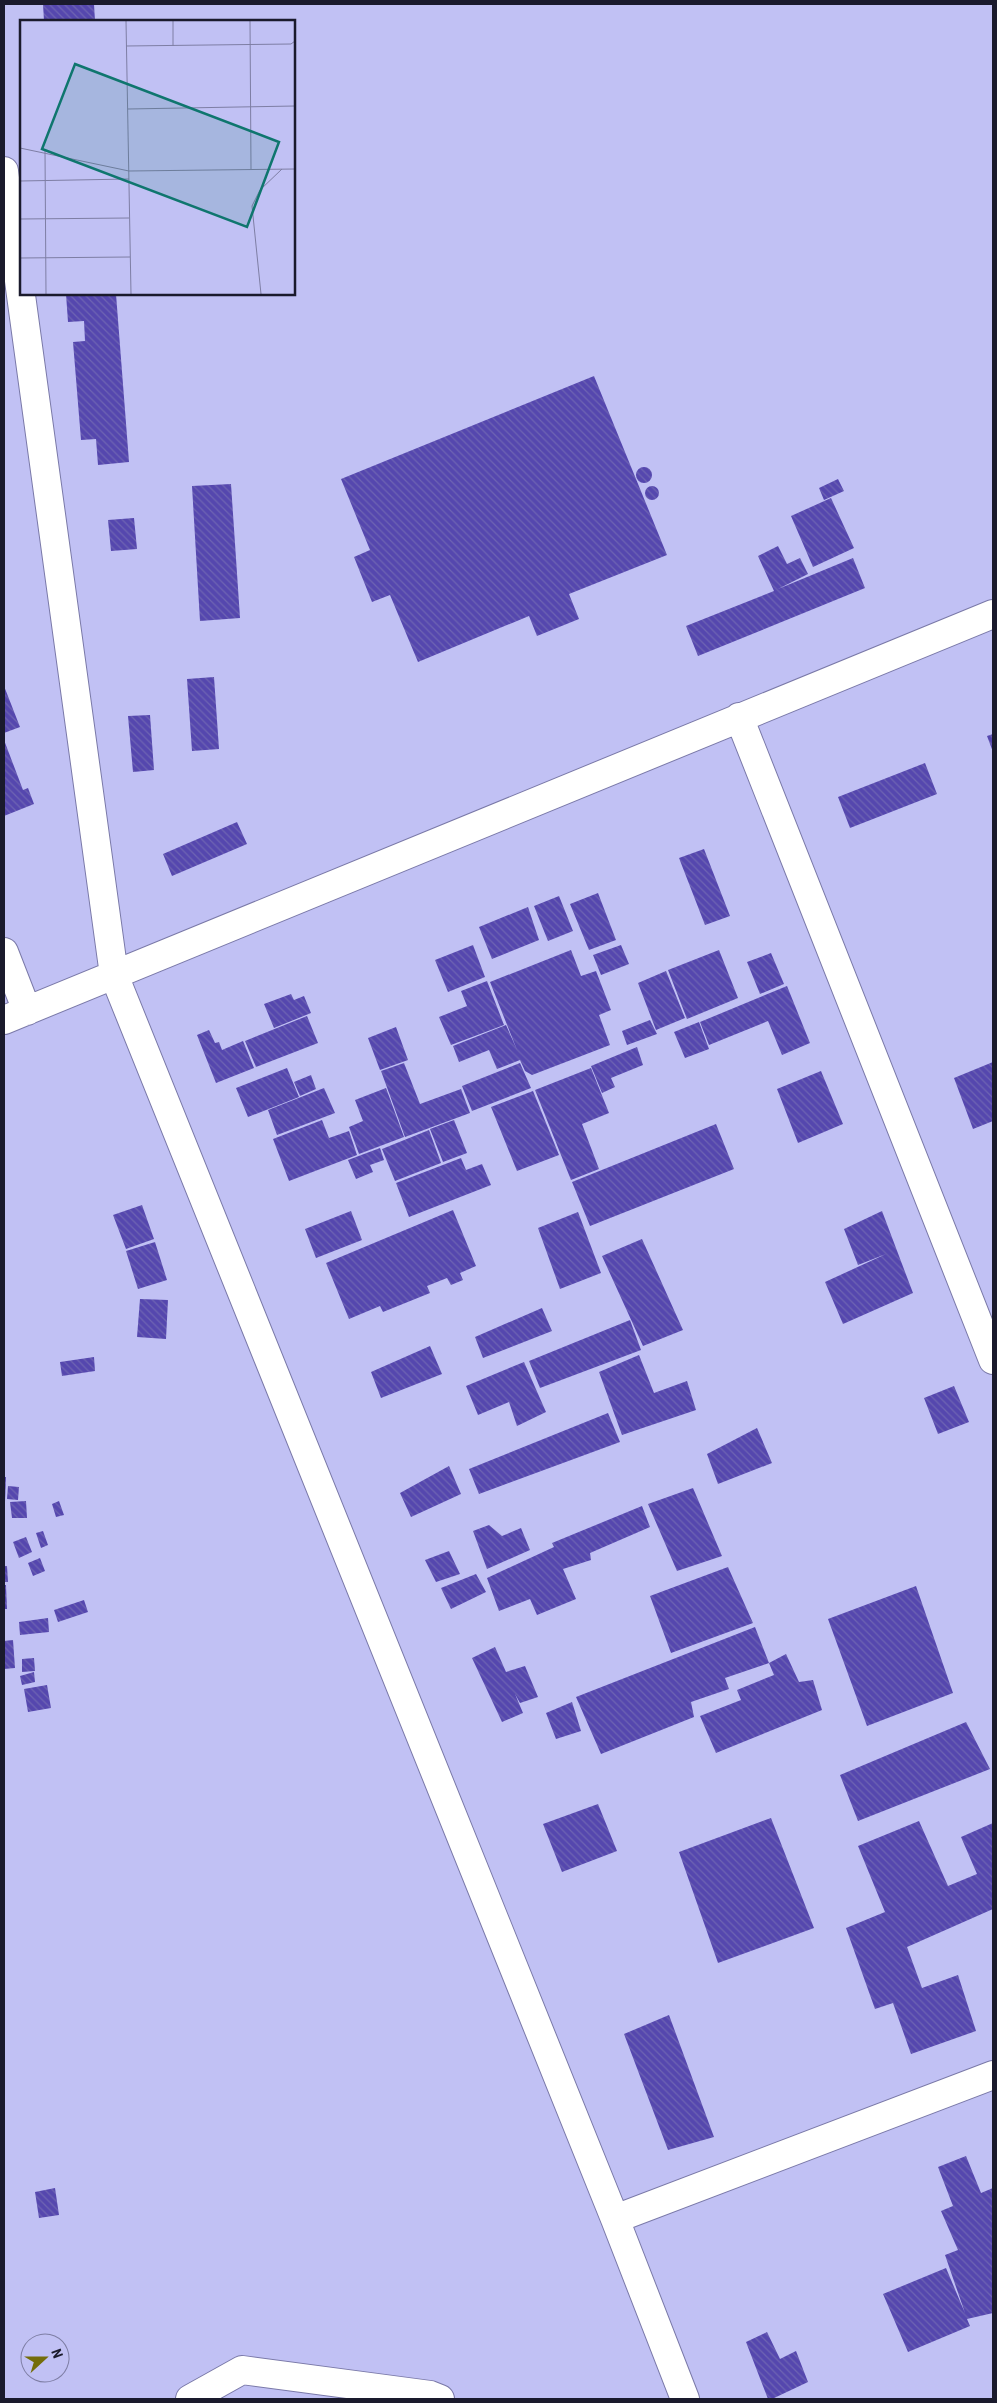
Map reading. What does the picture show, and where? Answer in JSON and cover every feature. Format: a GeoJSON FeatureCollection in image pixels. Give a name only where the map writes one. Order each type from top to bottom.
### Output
{"type":"FeatureCollection","features":[{"type":"Feature","properties":{"kind":"street"},"geometry":{"type":"LineString","coordinates":[[4,171],[20,288]]}},
{"type":"Feature","properties":{"kind":"street"},"geometry":{"type":"LineString","coordinates":[[21,295],[114,975],[615,2219],[685,2399]]}},
{"type":"Feature","properties":{"kind":"street"},"geometry":{"type":"LineString","coordinates":[[4,952],[16,1016],[993,614]]}},
{"type":"Feature","properties":{"kind":"street"},"geometry":{"type":"LineString","coordinates":[[740,717],[993,1360]]}},
{"type":"Feature","properties":{"kind":"street"},"geometry":{"type":"LineString","coordinates":[[615,2219],[993,2075]]}},
{"type":"Feature","properties":{"kind":"street"},"geometry":{"type":"LineString","coordinates":[[190,2399],[242,2370],[430,2395],[440,2399]]}},
{"type":"Feature","properties":{"kind":"building"},"geometry":{"type":"Polygon","coordinates":[[[43,4],[94,4],[95,20],[44,20],[43,4]]]}},
{"type":"Feature","properties":{"kind":"building"},"geometry":{"type":"Polygon","coordinates":[[[66,295],[116,295],[129,462],[98,465],[96,439],[81,440],[73,342],[85,341],[84,321],[68,322],[66,295]]]}},
{"type":"Feature","properties":{"kind":"building"},"geometry":{"type":"Polygon","coordinates":[[[594,376],[667,555],[569,594],[579,619],[537,636],[529,616],[418,662],[390,595],[372,602],[354,557],[370,550],[341,479],[594,376]]]}},
{"type":"Feature","properties":{"kind":"building"},"geometry":{"type":"Polygon","coordinates":[[[644,467],[652,475],[644,483],[636,475],[644,467]]]}},
{"type":"Feature","properties":{"kind":"building"},"geometry":{"type":"Polygon","coordinates":[[[838,479],[844,491],[824,500],[819,488],[838,479]]]}},
{"type":"Feature","properties":{"kind":"building"},"geometry":{"type":"Polygon","coordinates":[[[231,484],[240,618],[200,621],[192,486],[231,484]]]}},
{"type":"Feature","properties":{"kind":"building"},"geometry":{"type":"Polygon","coordinates":[[[652,486],[657,488],[659,493],[657,498],[652,500],[647,498],[645,493],[647,488],[652,486]]]}},
{"type":"Feature","properties":{"kind":"building"},"geometry":{"type":"Polygon","coordinates":[[[831,498],[854,548],[813,567],[791,516],[831,498]]]}},
{"type":"Feature","properties":{"kind":"building"},"geometry":{"type":"Polygon","coordinates":[[[134,518],[137,549],[111,551],[108,520],[134,518]]]}},
{"type":"Feature","properties":{"kind":"building"},"geometry":{"type":"Polygon","coordinates":[[[778,546],[787,564],[800,558],[808,574],[778,589],[853,558],[865,588],[698,656],[686,626],[774,591],[758,556],[778,546]]]}},
{"type":"Feature","properties":{"kind":"building"},"geometry":{"type":"Polygon","coordinates":[[[214,677],[219,749],[192,751],[187,679],[214,677]]]}},
{"type":"Feature","properties":{"kind":"building"},"geometry":{"type":"Polygon","coordinates":[[[4,686],[20,727],[4,733],[4,686]]]}},
{"type":"Feature","properties":{"kind":"building"},"geometry":{"type":"Polygon","coordinates":[[[150,715],[154,770],[133,772],[128,716],[150,715]]]}},
{"type":"Feature","properties":{"kind":"building"},"geometry":{"type":"Polygon","coordinates":[[[993,734],[993,752],[987,736],[993,734]]]}},
{"type":"Feature","properties":{"kind":"building"},"geometry":{"type":"Polygon","coordinates":[[[4,740],[23,790],[28,788],[34,804],[4,816],[4,740]]]}},
{"type":"Feature","properties":{"kind":"building"},"geometry":{"type":"Polygon","coordinates":[[[925,763],[937,794],[850,828],[838,797],[925,763]]]}},
{"type":"Feature","properties":{"kind":"building"},"geometry":{"type":"Polygon","coordinates":[[[237,822],[247,844],[172,876],[163,854],[237,822]]]}},
{"type":"Feature","properties":{"kind":"building"},"geometry":{"type":"Polygon","coordinates":[[[704,849],[730,916],[705,925],[679,858],[704,849]]]}},
{"type":"Feature","properties":{"kind":"building"},"geometry":{"type":"Polygon","coordinates":[[[598,893],[616,940],[589,950],[570,904],[598,893]]]}},
{"type":"Feature","properties":{"kind":"building"},"geometry":{"type":"Polygon","coordinates":[[[559,896],[573,931],[548,941],[534,906],[559,896]]]}},
{"type":"Feature","properties":{"kind":"building"},"geometry":{"type":"Polygon","coordinates":[[[528,907],[539,940],[492,959],[479,927],[528,907]]]}},
{"type":"Feature","properties":{"kind":"building"},"geometry":{"type":"Polygon","coordinates":[[[473,945],[485,977],[448,992],[435,960],[473,945]]]}},
{"type":"Feature","properties":{"kind":"building"},"geometry":{"type":"Polygon","coordinates":[[[621,945],[629,964],[601,975],[593,955],[621,945]]]}},
{"type":"Feature","properties":{"kind":"building"},"geometry":{"type":"Polygon","coordinates":[[[571,950],[581,976],[596,971],[611,1010],[599,1015],[610,1045],[532,1075],[525,1071],[520,1060],[497,1069],[489,1050],[459,1062],[453,1046],[506,1025],[517,1050],[490,982],[571,950]]]}},
{"type":"Feature","properties":{"kind":"building"},"geometry":{"type":"Polygon","coordinates":[[[719,950],[738,998],[687,1019],[668,970],[719,950]]]}},
{"type":"Feature","properties":{"kind":"building"},"geometry":{"type":"Polygon","coordinates":[[[771,953],[784,984],[760,994],[747,962],[771,953]]]}},
{"type":"Feature","properties":{"kind":"building"},"geometry":{"type":"Polygon","coordinates":[[[666,971],[685,1018],[656,1030],[638,983],[666,971]]]}},
{"type":"Feature","properties":{"kind":"building"},"geometry":{"type":"Polygon","coordinates":[[[487,981],[504,1025],[451,1045],[439,1017],[467,1006],[461,991],[487,981]]]}},
{"type":"Feature","properties":{"kind":"building"},"geometry":{"type":"Polygon","coordinates":[[[787,986],[810,1043],[782,1055],[768,1021],[709,1045],[700,1022],[787,986]]]}},
{"type":"Feature","properties":{"kind":"building"},"geometry":{"type":"Polygon","coordinates":[[[291,994],[294,1000],[304,996],[311,1013],[274,1028],[264,1004],[291,994]]]}},
{"type":"Feature","properties":{"kind":"building"},"geometry":{"type":"Polygon","coordinates":[[[307,1016],[318,1043],[256,1067],[245,1041],[307,1016]]]}},
{"type":"Feature","properties":{"kind":"building"},"geometry":{"type":"Polygon","coordinates":[[[650,1020],[657,1034],[627,1045],[622,1031],[650,1020]]]}},
{"type":"Feature","properties":{"kind":"building"},"geometry":{"type":"Polygon","coordinates":[[[699,1022],[709,1049],[685,1058],[674,1032],[699,1022]]]}},
{"type":"Feature","properties":{"kind":"building"},"geometry":{"type":"Polygon","coordinates":[[[396,1027],[408,1060],[380,1070],[368,1038],[396,1027]]]}},
{"type":"Feature","properties":{"kind":"building"},"geometry":{"type":"Polygon","coordinates":[[[209,1030],[215,1043],[219,1042],[222,1050],[243,1041],[254,1068],[216,1083],[197,1035],[209,1030]]]}},
{"type":"Feature","properties":{"kind":"building"},"geometry":{"type":"Polygon","coordinates":[[[637,1047],[643,1065],[611,1078],[615,1087],[602,1093],[591,1066],[637,1047]]]}},
{"type":"Feature","properties":{"kind":"building"},"geometry":{"type":"Polygon","coordinates":[[[993,1062],[993,1121],[973,1129],[954,1078],[993,1062]]]}},
{"type":"Feature","properties":{"kind":"building"},"geometry":{"type":"Polygon","coordinates":[[[404,1063],[420,1104],[461,1089],[470,1113],[405,1137],[381,1071],[404,1063]]]}},
{"type":"Feature","properties":{"kind":"building"},"geometry":{"type":"Polygon","coordinates":[[[520,1063],[531,1088],[472,1111],[462,1086],[520,1063]]]}},
{"type":"Feature","properties":{"kind":"building"},"geometry":{"type":"Polygon","coordinates":[[[287,1068],[299,1097],[248,1117],[236,1088],[287,1068]]]}},
{"type":"Feature","properties":{"kind":"building"},"geometry":{"type":"Polygon","coordinates":[[[591,1068],[609,1113],[582,1124],[599,1169],[571,1180],[535,1090],[591,1068]]]}},
{"type":"Feature","properties":{"kind":"building"},"geometry":{"type":"Polygon","coordinates":[[[821,1071],[843,1124],[798,1143],[777,1089],[821,1071]]]}},
{"type":"Feature","properties":{"kind":"building"},"geometry":{"type":"Polygon","coordinates":[[[311,1075],[316,1089],[300,1096],[294,1082],[311,1075]]]}},
{"type":"Feature","properties":{"kind":"building"},"geometry":{"type":"Polygon","coordinates":[[[324,1088],[335,1113],[277,1135],[268,1110],[324,1088]]]}},
{"type":"Feature","properties":{"kind":"building"},"geometry":{"type":"Polygon","coordinates":[[[386,1088],[404,1137],[359,1154],[349,1127],[363,1121],[355,1100],[386,1088]]]}},
{"type":"Feature","properties":{"kind":"building"},"geometry":{"type":"Polygon","coordinates":[[[533,1091],[559,1155],[517,1171],[491,1107],[533,1091]]]}},
{"type":"Feature","properties":{"kind":"building"},"geometry":{"type":"Polygon","coordinates":[[[322,1120],[329,1138],[349,1131],[357,1155],[289,1181],[273,1139],[322,1120]]]}},
{"type":"Feature","properties":{"kind":"building"},"geometry":{"type":"Polygon","coordinates":[[[454,1120],[467,1153],[443,1162],[430,1129],[454,1120]]]}},
{"type":"Feature","properties":{"kind":"building"},"geometry":{"type":"Polygon","coordinates":[[[716,1124],[734,1169],[590,1226],[572,1182],[716,1124]]]}},
{"type":"Feature","properties":{"kind":"building"},"geometry":{"type":"Polygon","coordinates":[[[429,1130],[441,1163],[395,1181],[382,1149],[429,1130]]]}},
{"type":"Feature","properties":{"kind":"building"},"geometry":{"type":"Polygon","coordinates":[[[380,1148],[384,1160],[370,1165],[373,1172],[356,1179],[348,1160],[380,1148]]]}},
{"type":"Feature","properties":{"kind":"building"},"geometry":{"type":"Polygon","coordinates":[[[461,1158],[466,1170],[482,1164],[491,1185],[409,1217],[396,1183],[461,1158]]]}},
{"type":"Feature","properties":{"kind":"building"},"geometry":{"type":"Polygon","coordinates":[[[142,1205],[154,1239],[126,1249],[113,1215],[142,1205]]]}},
{"type":"Feature","properties":{"kind":"building"},"geometry":{"type":"Polygon","coordinates":[[[453,1210],[476,1266],[460,1273],[463,1280],[451,1285],[447,1278],[427,1286],[430,1293],[383,1312],[380,1306],[349,1319],[326,1263],[453,1210]]]}},
{"type":"Feature","properties":{"kind":"building"},"geometry":{"type":"Polygon","coordinates":[[[351,1211],[362,1240],[316,1258],[305,1229],[351,1211]]]}},
{"type":"Feature","properties":{"kind":"building"},"geometry":{"type":"Polygon","coordinates":[[[882,1211],[913,1293],[843,1324],[825,1282],[886,1254],[858,1265],[844,1229],[882,1211]]]}},
{"type":"Feature","properties":{"kind":"building"},"geometry":{"type":"Polygon","coordinates":[[[578,1212],[601,1273],[560,1289],[538,1228],[578,1212]]]}},
{"type":"Feature","properties":{"kind":"building"},"geometry":{"type":"Polygon","coordinates":[[[642,1239],[683,1330],[643,1346],[602,1256],[642,1239]]]}},
{"type":"Feature","properties":{"kind":"building"},"geometry":{"type":"Polygon","coordinates":[[[155,1242],[167,1280],[138,1289],[126,1251],[155,1242]]]}},
{"type":"Feature","properties":{"kind":"building"},"geometry":{"type":"Polygon","coordinates":[[[140,1299],[168,1300],[166,1339],[137,1337],[140,1299]]]}},
{"type":"Feature","properties":{"kind":"building"},"geometry":{"type":"Polygon","coordinates":[[[542,1308],[552,1331],[483,1358],[475,1337],[542,1308]]]}},
{"type":"Feature","properties":{"kind":"building"},"geometry":{"type":"Polygon","coordinates":[[[630,1320],[641,1350],[540,1388],[529,1361],[630,1320]]]}},
{"type":"Feature","properties":{"kind":"building"},"geometry":{"type":"Polygon","coordinates":[[[430,1346],[442,1374],[381,1398],[371,1372],[430,1346]]]}},
{"type":"Feature","properties":{"kind":"building"},"geometry":{"type":"Polygon","coordinates":[[[639,1355],[654,1393],[687,1381],[696,1410],[622,1435],[599,1372],[639,1355]]]}},
{"type":"Feature","properties":{"kind":"building"},"geometry":{"type":"Polygon","coordinates":[[[94,1357],[95,1371],[62,1376],[60,1362],[94,1357]]]}},
{"type":"Feature","properties":{"kind":"building"},"geometry":{"type":"Polygon","coordinates":[[[524,1362],[546,1412],[517,1426],[509,1402],[478,1415],[466,1386],[524,1362]]]}},
{"type":"Feature","properties":{"kind":"building"},"geometry":{"type":"Polygon","coordinates":[[[954,1386],[969,1422],[938,1434],[924,1398],[954,1386]]]}},
{"type":"Feature","properties":{"kind":"building"},"geometry":{"type":"Polygon","coordinates":[[[608,1413],[620,1442],[479,1494],[469,1469],[608,1413]]]}},
{"type":"Feature","properties":{"kind":"building"},"geometry":{"type":"Polygon","coordinates":[[[757,1428],[772,1463],[718,1484],[707,1454],[757,1428]]]}},
{"type":"Feature","properties":{"kind":"building"},"geometry":{"type":"Polygon","coordinates":[[[449,1466],[461,1494],[411,1517],[400,1493],[449,1466]]]}},
{"type":"Feature","properties":{"kind":"building"},"geometry":{"type":"Polygon","coordinates":[[[4,1477],[6,1477],[5,1502],[4,1502],[4,1477]]]}},
{"type":"Feature","properties":{"kind":"building"},"geometry":{"type":"Polygon","coordinates":[[[8,1486],[19,1487],[18,1500],[7,1499],[8,1486]]]}},
{"type":"Feature","properties":{"kind":"building"},"geometry":{"type":"Polygon","coordinates":[[[693,1488],[722,1556],[677,1571],[648,1504],[693,1488]]]}},
{"type":"Feature","properties":{"kind":"building"},"geometry":{"type":"Polygon","coordinates":[[[26,1501],[27,1518],[12,1518],[10,1502],[26,1501]]]}},
{"type":"Feature","properties":{"kind":"building"},"geometry":{"type":"Polygon","coordinates":[[[59,1501],[64,1515],[56,1517],[52,1504],[59,1501]]]}},
{"type":"Feature","properties":{"kind":"building"},"geometry":{"type":"Polygon","coordinates":[[[642,1506],[650,1527],[590,1553],[591,1560],[563,1569],[576,1599],[537,1615],[530,1599],[499,1611],[487,1578],[554,1547],[552,1543],[642,1506]]]}},
{"type":"Feature","properties":{"kind":"building"},"geometry":{"type":"Polygon","coordinates":[[[489,1525],[502,1536],[521,1528],[530,1550],[487,1569],[473,1531],[489,1525]]]}},
{"type":"Feature","properties":{"kind":"building"},"geometry":{"type":"Polygon","coordinates":[[[43,1531],[48,1545],[41,1548],[36,1533],[43,1531]]]}},
{"type":"Feature","properties":{"kind":"building"},"geometry":{"type":"Polygon","coordinates":[[[26,1537],[32,1552],[19,1558],[13,1542],[26,1537]]]}},
{"type":"Feature","properties":{"kind":"building"},"geometry":{"type":"Polygon","coordinates":[[[449,1551],[460,1574],[436,1582],[425,1560],[449,1551]]]}},
{"type":"Feature","properties":{"kind":"building"},"geometry":{"type":"Polygon","coordinates":[[[40,1558],[45,1571],[33,1576],[28,1563],[40,1558]]]}},
{"type":"Feature","properties":{"kind":"building"},"geometry":{"type":"Polygon","coordinates":[[[4,1566],[7,1566],[8,1582],[4,1582],[4,1566]]]}},
{"type":"Feature","properties":{"kind":"building"},"geometry":{"type":"Polygon","coordinates":[[[728,1567],[753,1623],[671,1653],[650,1596],[728,1567]]]}},
{"type":"Feature","properties":{"kind":"building"},"geometry":{"type":"Polygon","coordinates":[[[476,1574],[486,1592],[451,1609],[441,1588],[476,1574]]]}},
{"type":"Feature","properties":{"kind":"building"},"geometry":{"type":"Polygon","coordinates":[[[4,1585],[6,1585],[7,1609],[4,1609],[4,1585]]]}},
{"type":"Feature","properties":{"kind":"building"},"geometry":{"type":"Polygon","coordinates":[[[916,1586],[953,1693],[867,1726],[828,1619],[916,1586]]]}},
{"type":"Feature","properties":{"kind":"building"},"geometry":{"type":"Polygon","coordinates":[[[84,1600],[88,1612],[58,1622],[54,1610],[84,1600]]]}},
{"type":"Feature","properties":{"kind":"building"},"geometry":{"type":"Polygon","coordinates":[[[48,1618],[49,1632],[20,1635],[19,1622],[48,1618]]]}},
{"type":"Feature","properties":{"kind":"building"},"geometry":{"type":"Polygon","coordinates":[[[755,1627],[769,1663],[725,1678],[729,1689],[691,1702],[694,1717],[601,1754],[576,1697],[755,1627]]]}},
{"type":"Feature","properties":{"kind":"building"},"geometry":{"type":"Polygon","coordinates":[[[13,1640],[15,1668],[4,1669],[4,1641],[13,1640]]]}},
{"type":"Feature","properties":{"kind":"building"},"geometry":{"type":"Polygon","coordinates":[[[495,1647],[506,1672],[525,1666],[538,1697],[520,1703],[515,1694],[523,1713],[502,1722],[472,1658],[495,1647]]]}},
{"type":"Feature","properties":{"kind":"building"},"geometry":{"type":"Polygon","coordinates":[[[786,1654],[799,1682],[813,1680],[822,1710],[716,1753],[700,1716],[741,1700],[737,1690],[774,1675],[769,1663],[786,1654]]]}},
{"type":"Feature","properties":{"kind":"building"},"geometry":{"type":"Polygon","coordinates":[[[34,1658],[35,1671],[22,1672],[22,1659],[34,1658]]]}},
{"type":"Feature","properties":{"kind":"building"},"geometry":{"type":"Polygon","coordinates":[[[34,1672],[35,1682],[22,1685],[20,1676],[34,1672]]]}},
{"type":"Feature","properties":{"kind":"building"},"geometry":{"type":"Polygon","coordinates":[[[47,1685],[51,1708],[28,1712],[24,1689],[47,1685]]]}},
{"type":"Feature","properties":{"kind":"building"},"geometry":{"type":"Polygon","coordinates":[[[572,1702],[581,1731],[556,1739],[546,1713],[572,1702]]]}},
{"type":"Feature","properties":{"kind":"building"},"geometry":{"type":"Polygon","coordinates":[[[966,1722],[990,1769],[858,1821],[840,1775],[966,1722]]]}},
{"type":"Feature","properties":{"kind":"building"},"geometry":{"type":"Polygon","coordinates":[[[598,1804],[617,1851],[562,1872],[543,1824],[598,1804]]]}},
{"type":"Feature","properties":{"kind":"building"},"geometry":{"type":"Polygon","coordinates":[[[771,1818],[814,1928],[718,1963],[679,1852],[771,1818]]]}},
{"type":"Feature","properties":{"kind":"building"},"geometry":{"type":"Polygon","coordinates":[[[919,1821],[948,1886],[977,1874],[961,1837],[993,1823],[993,1909],[907,1947],[922,1988],[958,1975],[976,2031],[911,2054],[893,2003],[875,2009],[846,1928],[885,1912],[858,1846],[919,1821]]]}},
{"type":"Feature","properties":{"kind":"building"},"geometry":{"type":"Polygon","coordinates":[[[669,2015],[714,2137],[668,2150],[624,2034],[669,2015]]]}},
{"type":"Feature","properties":{"kind":"building"},"geometry":{"type":"Polygon","coordinates":[[[966,2156],[981,2193],[993,2188],[993,2313],[967,2319],[970,2326],[908,2352],[883,2294],[946,2268],[965,2313],[945,2255],[958,2250],[941,2211],[953,2206],[938,2167],[966,2156]]]}},
{"type":"Feature","properties":{"kind":"building"},"geometry":{"type":"Polygon","coordinates":[[[55,2188],[59,2215],[39,2218],[35,2192],[55,2188]]]}},
{"type":"Feature","properties":{"kind":"building"},"geometry":{"type":"Polygon","coordinates":[[[767,2332],[780,2359],[796,2351],[808,2382],[772,2399],[768,2399],[746,2342],[767,2332]]]}}]}
